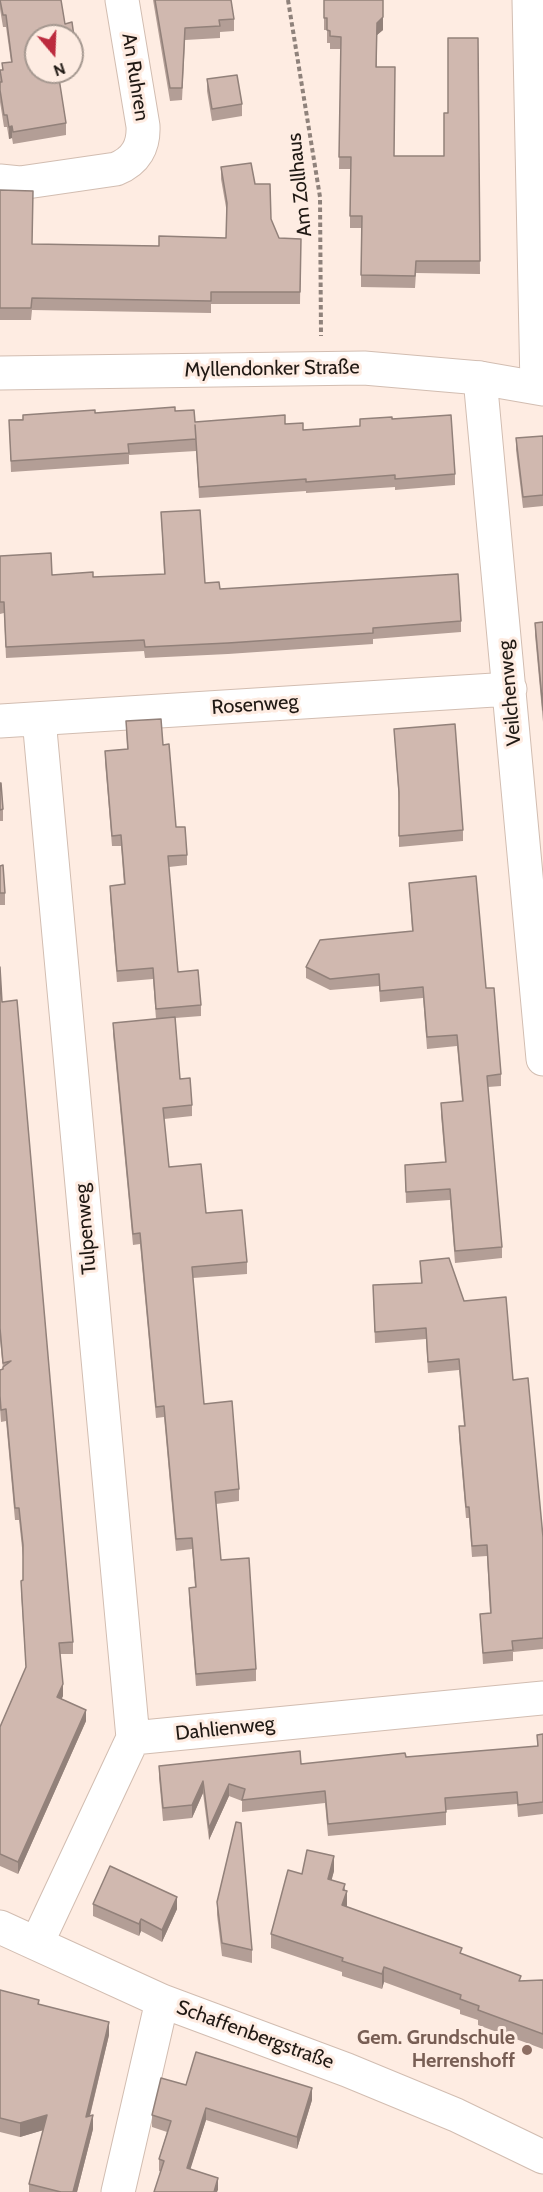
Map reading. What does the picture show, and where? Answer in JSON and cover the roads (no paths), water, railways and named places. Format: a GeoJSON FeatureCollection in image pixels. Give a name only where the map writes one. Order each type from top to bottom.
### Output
{"type":"FeatureCollection","features":[{"type":"Feature","properties":{"kind":"street","name":"An Ruhren"},"geometry":{"type":"LineString","coordinates":[[0,181],[20,183],[116,169],[138,154],[144,136],[143,126],[122,0]]}},
{"type":"Feature","properties":{"kind":"street"},"geometry":{"type":"LineString","coordinates":[[530,0],[540,388]]}},
{"type":"Feature","properties":{"kind":"street","name":"Myllendonker Straße"},"geometry":{"type":"LineString","coordinates":[[0,373],[321,368],[405,370],[480,378],[540,388]]}},
{"type":"Feature","properties":{"kind":"street","name":"Veilchenweg"},"geometry":{"type":"LineString","coordinates":[[480,378],[541,1008],[543,1059]]}},
{"type":"Feature","properties":{"kind":"street","name":"Rosenweg"},"geometry":{"type":"LineString","coordinates":[[0,721],[510,689]]}},
{"type":"Feature","properties":{"kind":"street","name":"Tulpenweg"},"geometry":{"type":"LineString","coordinates":[[39,719],[133,1738]]}},
{"type":"Feature","properties":{"kind":"street","name":"Dahlienweg"},"geometry":{"type":"LineString","coordinates":[[133,1738],[543,1698]]}},
{"type":"Feature","properties":{"kind":"street"},"geometry":{"type":"LineString","coordinates":[[37,1943],[133,1738]]}},
{"type":"Feature","properties":{"kind":"street","name":"Schaffenbergstraße"},"geometry":{"type":"LineString","coordinates":[[0,1927],[162,2001],[347,2070],[456,2115],[543,2157]]}},
{"type":"Feature","properties":{"kind":"street"},"geometry":{"type":"LineString","coordinates":[[118,2192],[162,2001]]}},
{"type":"Feature","properties":{"kind":"place","name":"Gem. Grundschule Herrenshoff"},"geometry":{"type":"Point","coordinates":[527,2050]}}]}
